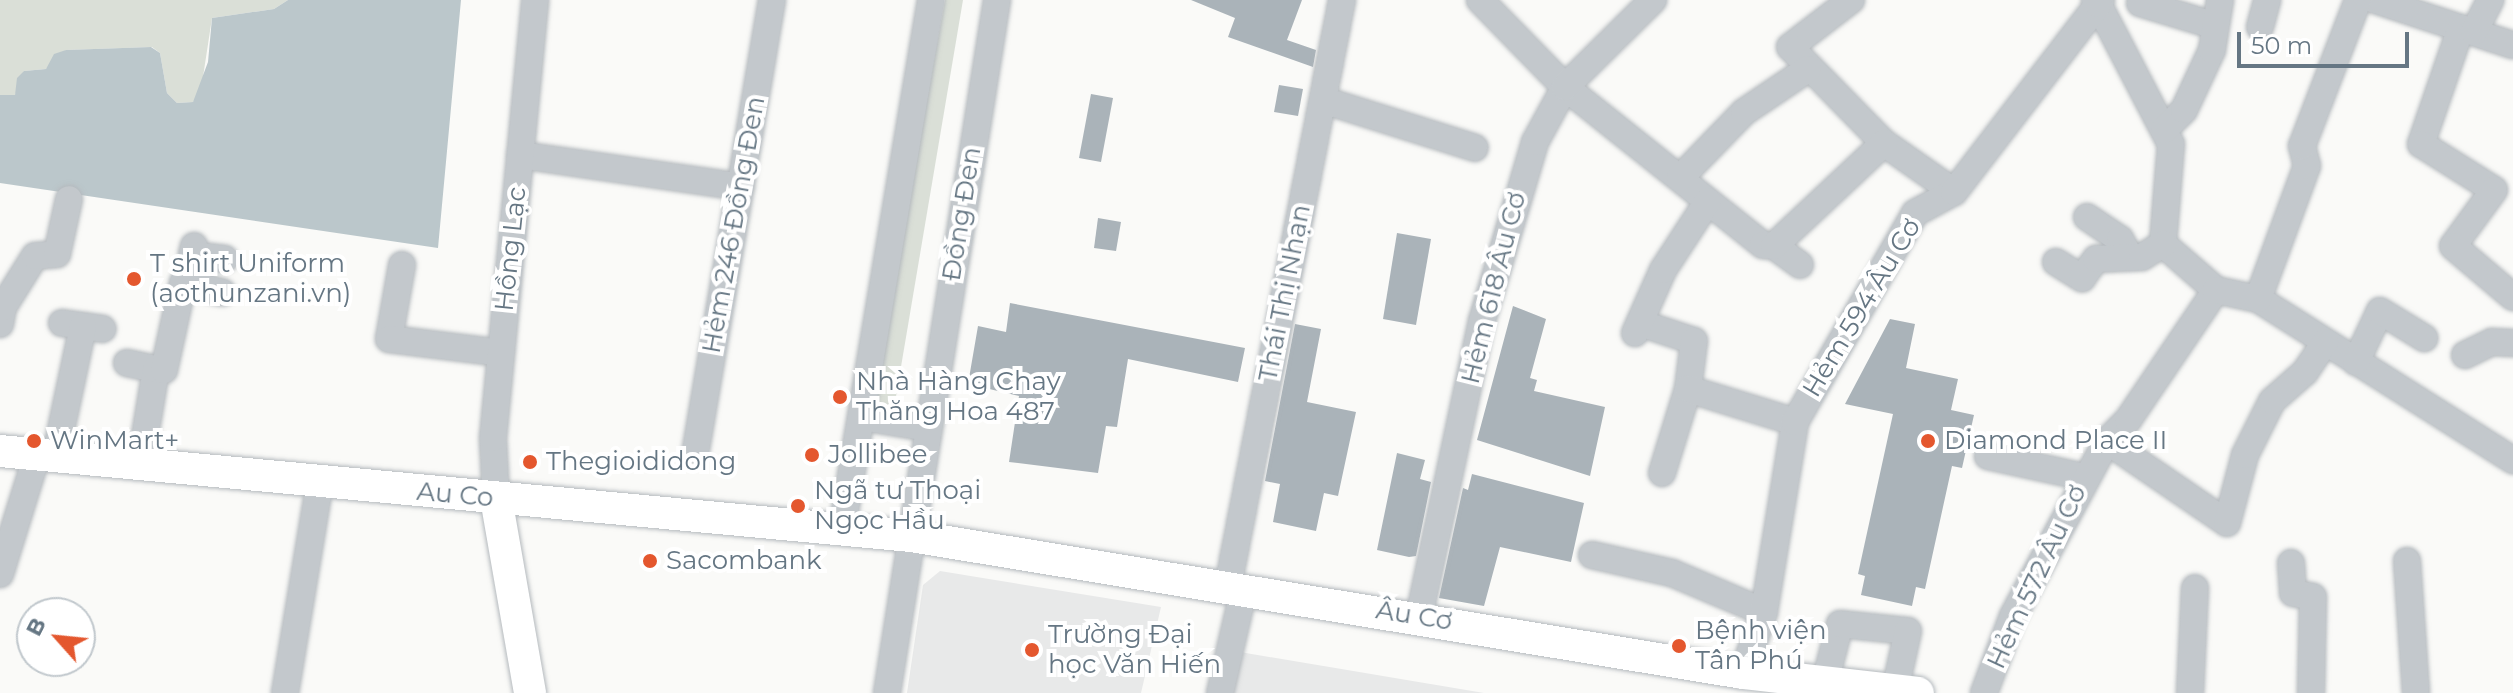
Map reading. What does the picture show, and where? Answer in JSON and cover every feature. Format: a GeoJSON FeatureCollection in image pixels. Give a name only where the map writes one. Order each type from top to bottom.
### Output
{"type":"FeatureCollection","features":[{"type":"Feature","properties":{"kind":"main road","name":"Au Co"},"geometry":{"type":"LineString","coordinates":[[0,451],[911,536]]}},
{"type":"Feature","properties":{"kind":"main road"},"geometry":{"type":"LineString","coordinates":[[496,498],[530,693]]}},
{"type":"Feature","properties":{"kind":"main road","name":"Âu Cơ"},"geometry":{"type":"LineString","coordinates":[[911,536],[1419,617],[1743,673],[1906,692]]}},
{"type":"Feature","properties":{"kind":"street","name":"Hồng Lạc"},"geometry":{"type":"LineString","coordinates":[[496,498],[492,449],[535,0]]}},
{"type":"Feature","properties":{"kind":"street","name":"Hẻm 246 Đồng Đen"},"geometry":{"type":"LineString","coordinates":[[696,449],[772,0]]}},
{"type":"Feature","properties":{"kind":"street"},"geometry":{"type":"LineString","coordinates":[[842,529],[931,0]]}},
{"type":"Feature","properties":{"kind":"street","name":"Đồng Đen"},"geometry":{"type":"LineString","coordinates":[[887,693],[997,0]]}},
{"type":"Feature","properties":{"kind":"street","name":"Thái Thị Nhạn"},"geometry":{"type":"LineString","coordinates":[[1220,693],[1236,588],[1342,0]]}},
{"type":"Feature","properties":{"kind":"street"},"geometry":{"type":"LineString","coordinates":[[1480,0],[1565,87],[1763,245],[1774,246],[1800,265]]}},
{"type":"Feature","properties":{"kind":"street","name":"Hẻm 618 Âu Cơ"},"geometry":{"type":"LineString","coordinates":[[1419,617],[1510,213],[1535,142],[1565,87],[1653,0]]}},
{"type":"Feature","properties":{"kind":"street"},"geometry":{"type":"LineString","coordinates":[[1851,0],[1790,47],[1808,69],[1884,143],[1954,192]]}},
{"type":"Feature","properties":{"kind":"street"},"geometry":{"type":"LineString","coordinates":[[2260,27],[2267,0]]}},
{"type":"Feature","properties":{"kind":"street"},"geometry":{"type":"LineString","coordinates":[[2258,299],[2307,166],[2302,146],[2358,0]]}},
{"type":"Feature","properties":{"kind":"street"},"geometry":{"type":"LineString","coordinates":[[2375,0],[2419,7],[2467,30],[2513,45]]}},
{"type":"Feature","properties":{"kind":"street"},"geometry":{"type":"LineString","coordinates":[[2490,0],[2467,30],[2421,144],[2494,190],[2453,246],[2513,297]]}},
{"type":"Feature","properties":{"kind":"street"},"geometry":{"type":"LineString","coordinates":[[2098,1],[2171,144],[2163,244]]}},
{"type":"Feature","properties":{"kind":"street","name":"Hẻm 594 Âu Cơ"},"geometry":{"type":"LineString","coordinates":[[1743,673],[1764,612],[1795,422],[1915,213],[1954,192],[2098,1]]}},
{"type":"Feature","properties":{"kind":"street"},"geometry":{"type":"LineString","coordinates":[[2140,3],[2217,13],[2212,50],[2184,110],[2164,130]]}},
{"type":"Feature","properties":{"kind":"street"},"geometry":{"type":"LineString","coordinates":[[1680,178],[1744,112],[1808,69]]}},
{"type":"Feature","properties":{"kind":"street"},"geometry":{"type":"LineString","coordinates":[[1323,100],[1475,148]]}},
{"type":"Feature","properties":{"kind":"street"},"geometry":{"type":"LineString","coordinates":[[1774,246],[1884,143]]}},
{"type":"Feature","properties":{"kind":"street"},"geometry":{"type":"LineString","coordinates":[[520,155],[741,187]]}},
{"type":"Feature","properties":{"kind":"street"},"geometry":{"type":"LineString","coordinates":[[0,324],[3,307],[35,256],[57,254],[69,199]]}},
{"type":"Feature","properties":{"kind":"street"},"geometry":{"type":"LineString","coordinates":[[1662,473],[1688,389],[1694,341],[1638,328],[1663,270],[1708,201]]}},
{"type":"Feature","properties":{"kind":"street"},"geometry":{"type":"LineString","coordinates":[[2087,217],[2120,239],[2129,255]]}},
{"type":"Feature","properties":{"kind":"street"},"geometry":{"type":"LineString","coordinates":[[2056,262],[2082,278],[2096,259],[2129,255],[2142,257],[2163,244]]}},
{"type":"Feature","properties":{"kind":"street"},"geometry":{"type":"LineString","coordinates":[[2163,244],[2216,290],[2258,299],[2513,460]]}},
{"type":"Feature","properties":{"kind":"street"},"geometry":{"type":"LineString","coordinates":[[195,286],[207,252]]}},
{"type":"Feature","properties":{"kind":"street"},"geometry":{"type":"LineString","coordinates":[[402,265],[389,339],[501,353]]}},
{"type":"Feature","properties":{"kind":"street"},"geometry":{"type":"LineString","coordinates":[[127,363],[164,370],[183,283],[222,292]]}},
{"type":"Feature","properties":{"kind":"street","name":"Hẻm 572 Âu Cơ"},"geometry":{"type":"LineString","coordinates":[[1984,693],[2013,616],[2084,477],[2107,441],[2128,420],[2216,290]]}},
{"type":"Feature","properties":{"kind":"street"},"geometry":{"type":"LineString","coordinates":[[2356,362],[2380,311],[2424,338]]}},
{"type":"Feature","properties":{"kind":"street"},"geometry":{"type":"LineString","coordinates":[[0,574],[46,456],[82,326]]}},
{"type":"Feature","properties":{"kind":"street"},"geometry":{"type":"LineString","coordinates":[[2107,441],[2227,523],[2245,455],[2272,401],[2305,372],[2325,342]]}},
{"type":"Feature","properties":{"kind":"street"},"geometry":{"type":"LineString","coordinates":[[2465,355],[2492,342],[2513,343]]}},
{"type":"Feature","properties":{"kind":"street"},"geometry":{"type":"LineString","coordinates":[[140,466],[156,369]]}},
{"type":"Feature","properties":{"kind":"street"},"geometry":{"type":"LineString","coordinates":[[1688,389],[1795,422]]}},
{"type":"Feature","properties":{"kind":"street"},"geometry":{"type":"LineString","coordinates":[[861,417],[928,428]]}},
{"type":"Feature","properties":{"kind":"street"},"geometry":{"type":"LineString","coordinates":[[1988,456],[2084,477]]}},
{"type":"Feature","properties":{"kind":"street"},"geometry":{"type":"LineString","coordinates":[[285,693],[320,482]]}},
{"type":"Feature","properties":{"kind":"street"},"geometry":{"type":"LineString","coordinates":[[1592,555],[1672,573],[1764,612]]}},
{"type":"Feature","properties":{"kind":"street"},"geometry":{"type":"LineString","coordinates":[[2407,561],[2416,693]]}},
{"type":"Feature","properties":{"kind":"street"},"geometry":{"type":"LineString","coordinates":[[2291,563],[2293,593],[2313,597],[2311,693]]}},
{"type":"Feature","properties":{"kind":"street"},"geometry":{"type":"LineString","coordinates":[[2190,693],[2195,588]]}},
{"type":"Feature","properties":{"kind":"street"},"geometry":{"type":"LineString","coordinates":[[1825,682],[1840,624],[1908,631],[1906,692]]}},
{"type":"Feature","properties":{"kind":"shaded area"},"geometry":{"type":"Polygon","coordinates":[[[0,0],[288,0],[274,9],[212,18],[201,90],[193,102],[177,103],[167,93],[160,53],[152,47],[66,50],[46,69],[24,71],[15,95],[0,95],[0,0]]]}},
{"type":"Feature","properties":{"kind":"shaded area"},"geometry":{"type":"Polygon","coordinates":[[[288,0],[461,0],[438,248],[0,183],[0,95],[15,95],[17,78],[24,71],[46,69],[54,54],[66,50],[151,47],[160,53],[167,93],[177,103],[193,102],[208,62],[212,18],[274,9],[288,0]]]}},
{"type":"Feature","properties":{"kind":"shaded area"},"geometry":{"type":"Polygon","coordinates":[[[945,0],[963,0],[892,420],[870,415],[945,0]]]}},
{"type":"Feature","properties":{"kind":"shaded area","name":"Trường Đại học Văn Hiến"},"geometry":{"type":"Polygon","coordinates":[[[940,571],[1161,607],[1141,693],[907,693],[923,585],[940,571]]]}},
{"type":"Feature","properties":{"kind":"shaded area"},"geometry":{"type":"Polygon","coordinates":[[[1240,652],[1484,693],[1230,693],[1240,652]]]}},
{"type":"Feature","properties":{"kind":"building"},"geometry":{"type":"Polygon","coordinates":[[[1191,0],[1302,0],[1287,40],[1316,50],[1313,67],[1228,37],[1235,18],[1191,0]]]}},
{"type":"Feature","properties":{"kind":"building"},"geometry":{"type":"Polygon","coordinates":[[[1279,85],[1303,89],[1298,116],[1274,112],[1279,85]]]}},
{"type":"Feature","properties":{"kind":"building"},"geometry":{"type":"Polygon","coordinates":[[[1091,94],[1113,98],[1101,162],[1079,158],[1091,94]]]}},
{"type":"Feature","properties":{"kind":"building"},"geometry":{"type":"Polygon","coordinates":[[[1098,218],[1121,222],[1116,251],[1094,248],[1098,218]]]}},
{"type":"Feature","properties":{"kind":"building"},"geometry":{"type":"Polygon","coordinates":[[[1397,233],[1431,239],[1416,325],[1383,319],[1397,233]]]}},
{"type":"Feature","properties":{"kind":"building"},"geometry":{"type":"Polygon","coordinates":[[[1010,303],[1245,348],[1238,382],[1128,359],[1117,427],[1106,426],[1098,473],[1009,462],[1019,396],[968,384],[978,326],[1006,332],[1010,303]]]}},
{"type":"Feature","properties":{"kind":"building"},"geometry":{"type":"Polygon","coordinates":[[[1513,306],[1546,319],[1530,378],[1537,380],[1534,391],[1605,407],[1590,476],[1477,440],[1513,306]]]}},
{"type":"Feature","properties":{"kind":"building","name":"Diamond Place II"},"geometry":{"type":"Polygon","coordinates":[[[1890,319],[1915,324],[1906,368],[1958,379],[1951,410],[1974,415],[1962,468],[1952,466],[1925,589],[1916,587],[1912,606],[1861,595],[1865,576],[1858,574],[1893,414],[1845,404],[1890,319]]]}},
{"type":"Feature","properties":{"kind":"building"},"geometry":{"type":"Polygon","coordinates":[[[1295,324],[1321,329],[1307,402],[1356,412],[1338,496],[1324,493],[1316,531],[1273,522],[1280,484],[1265,481],[1295,324]]]}},
{"type":"Feature","properties":{"kind":"building"},"geometry":{"type":"Polygon","coordinates":[[[1397,453],[1425,460],[1420,479],[1431,482],[1416,556],[1377,550],[1397,453]]]}},
{"type":"Feature","properties":{"kind":"building"},"geometry":{"type":"Polygon","coordinates":[[[1472,474],[1584,503],[1571,562],[1500,547],[1484,606],[1439,598],[1463,488],[1468,490],[1472,474]]]}},
{"type":"Feature","properties":{"kind":"place","name":"T shirt Uniform (aothunzani.vn)"},"geometry":{"type":"Point","coordinates":[134,279]}},
{"type":"Feature","properties":{"kind":"place","name":"Nhà Hàng Chay Thăng Hoa 487"},"geometry":{"type":"Point","coordinates":[840,397]}},
{"type":"Feature","properties":{"kind":"place","name":"WinMart+"},"geometry":{"type":"Point","coordinates":[34,441]}},
{"type":"Feature","properties":{"kind":"place","name":"Diamond Place II"},"geometry":{"type":"Point","coordinates":[1928,441]}},
{"type":"Feature","properties":{"kind":"place","name":"Jollibee"},"geometry":{"type":"Point","coordinates":[812,455]}},
{"type":"Feature","properties":{"kind":"place","name":"Thegioididong"},"geometry":{"type":"Point","coordinates":[530,462]}},
{"type":"Feature","properties":{"kind":"place","name":"Ngã tư Thoại Ngọc Hầu"},"geometry":{"type":"Point","coordinates":[798,506]}},
{"type":"Feature","properties":{"kind":"place","name":"Sacombank"},"geometry":{"type":"Point","coordinates":[650,561]}},
{"type":"Feature","properties":{"kind":"place","name":"Bệnh viện Tân Phú"},"geometry":{"type":"Point","coordinates":[1679,646]}},
{"type":"Feature","properties":{"kind":"place","name":"Trường Đại học Văn Hiến"},"geometry":{"type":"Point","coordinates":[1032,650]}}]}
